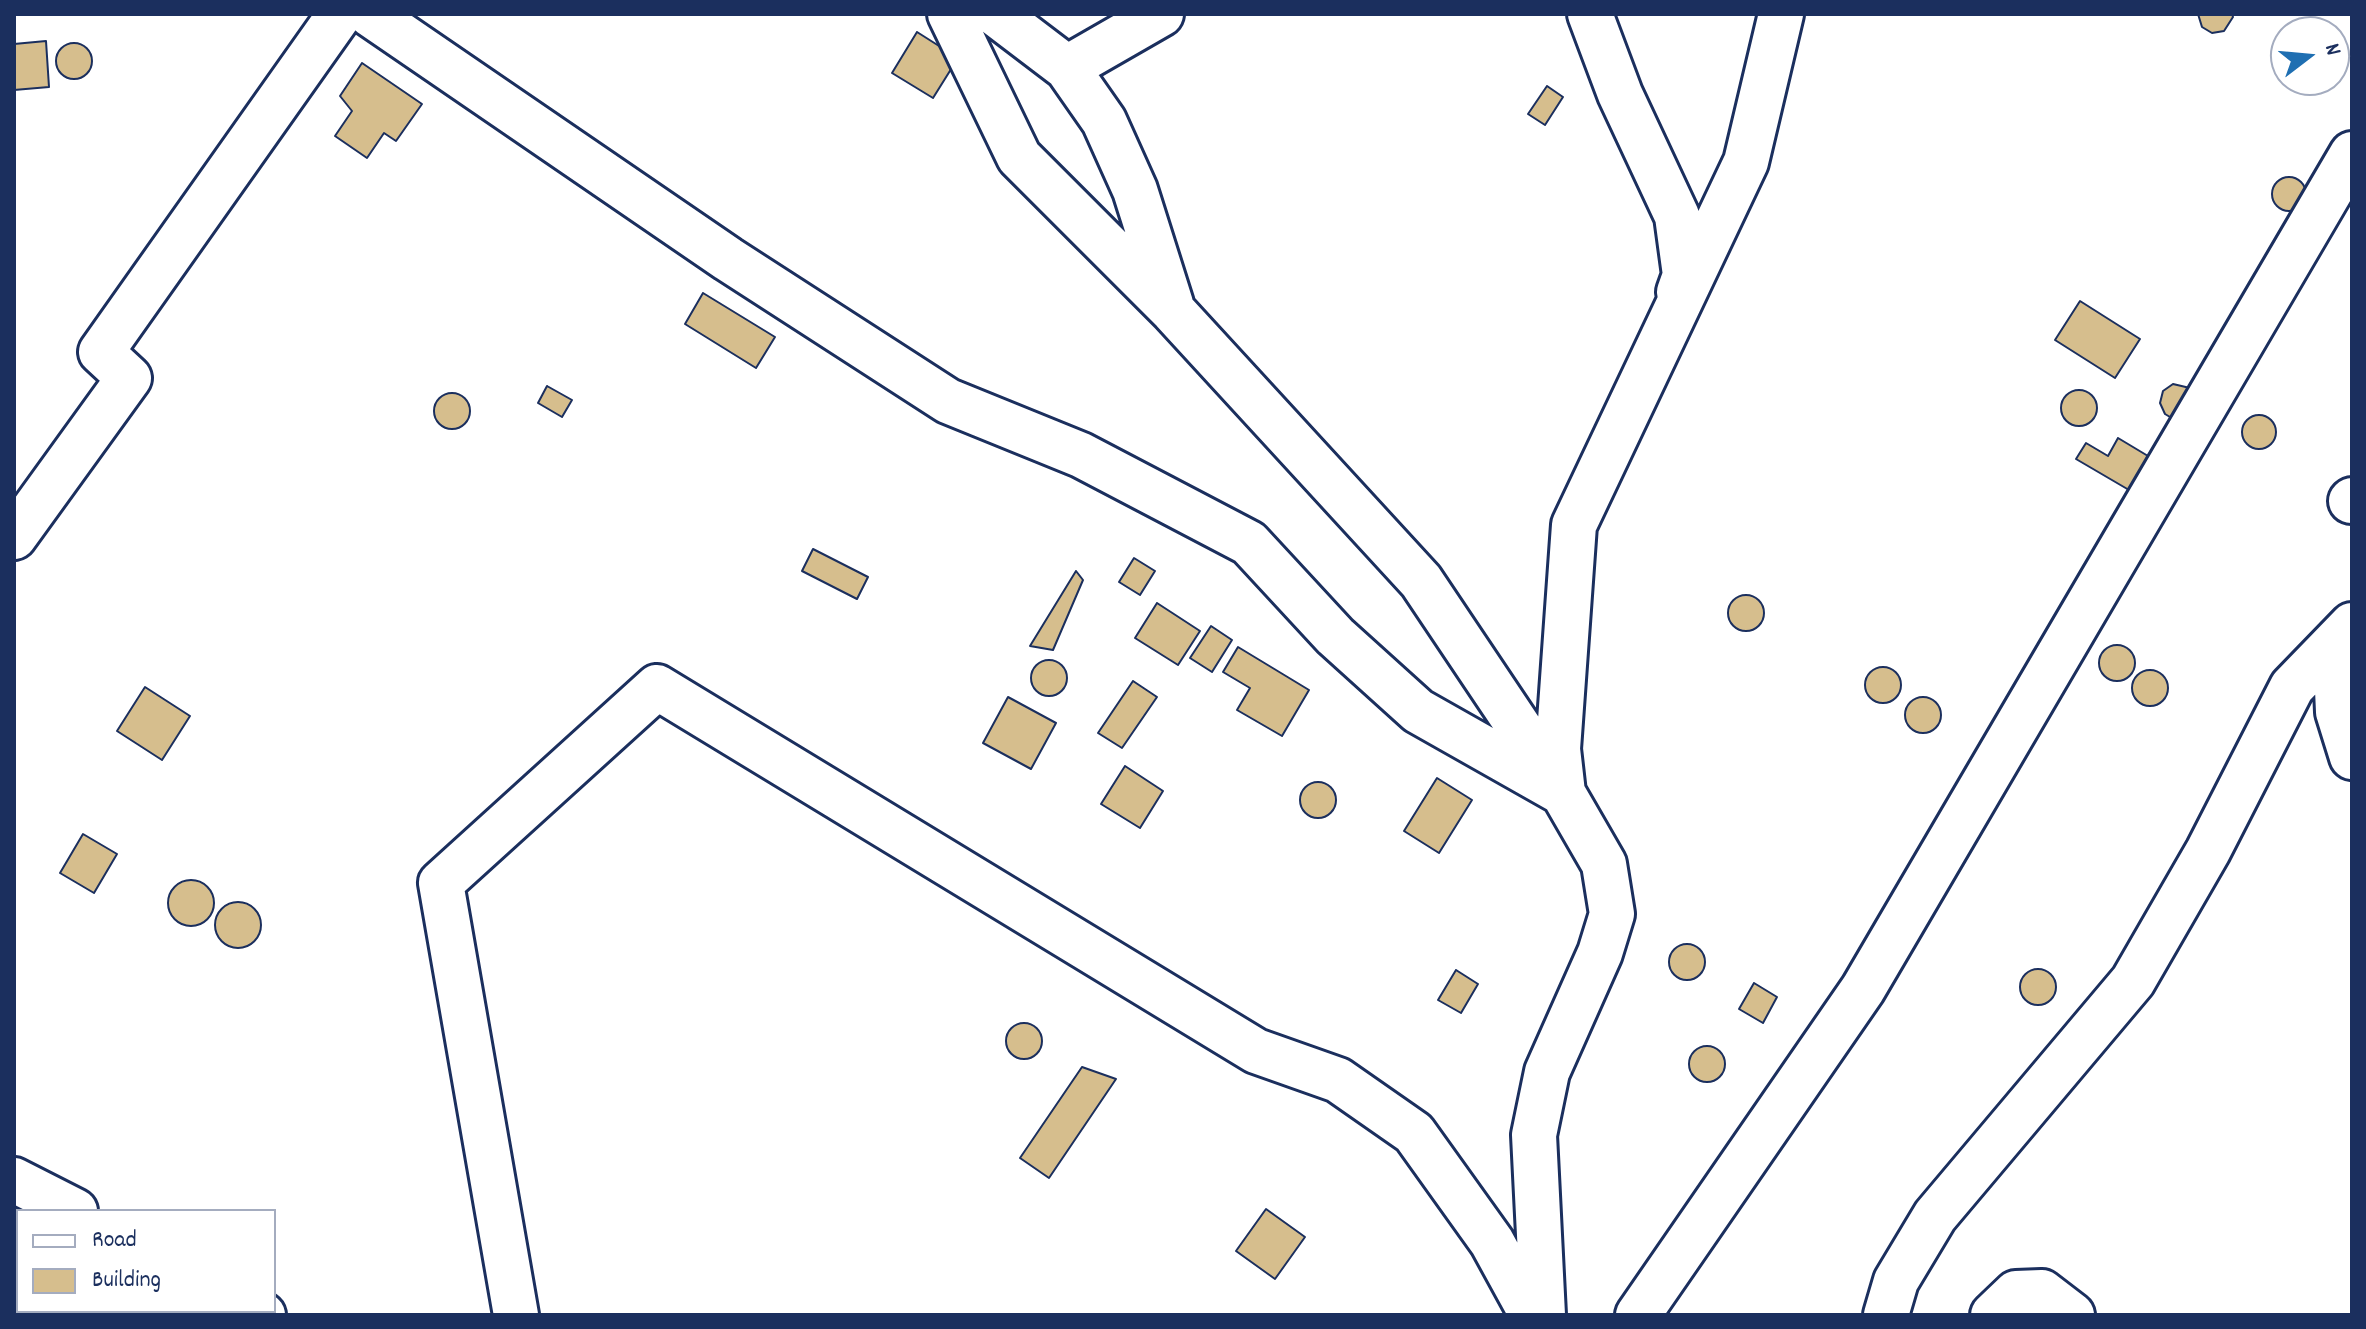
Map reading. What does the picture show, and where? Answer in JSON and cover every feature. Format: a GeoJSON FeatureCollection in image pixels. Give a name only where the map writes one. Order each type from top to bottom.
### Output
{"type":"FeatureCollection","features":[{"type":"Feature","properties":{"kind":"street"},"geometry":{"type":"LineString","coordinates":[[14,537],[129,378],[101,352],[340,14]]}},
{"type":"Feature","properties":{"kind":"street"},"geometry":{"type":"LineString","coordinates":[[370,14],[728,259],[948,401],[1081,455],[1249,543],[1335,636],[1418,711],[1563,793]]}},
{"type":"Feature","properties":{"kind":"street"},"geometry":{"type":"LineString","coordinates":[[950,14],[1019,157],[1173,311],[1421,581],[1563,793],[1604,864],[1612,914],[1600,953],[1547,1072],[1534,1135],[1543,1315]]}},
{"type":"Feature","properties":{"kind":"street"},"geometry":{"type":"LineString","coordinates":[[996,14],[1067,68],[1104,121],[1135,190],[1173,311]]}},
{"type":"Feature","properties":{"kind":"street"},"geometry":{"type":"LineString","coordinates":[[1067,68],[1161,14]]}},
{"type":"Feature","properties":{"kind":"street"},"geometry":{"type":"LineString","coordinates":[[1590,14],[1620,94],[1677,216],[1685,275],[1659,351]]}},
{"type":"Feature","properties":{"kind":"street"},"geometry":{"type":"LineString","coordinates":[[1563,793],[1558,749],[1574,525],[1746,162],[1781,14]]}},
{"type":"Feature","properties":{"kind":"street"},"geometry":{"type":"LineString","coordinates":[[1638,1315],[1863,989],[2352,154]]}},
{"type":"Feature","properties":{"kind":"street"},"geometry":{"type":"LineString","coordinates":[[2343,634],[2338,712],[2352,757]]}},
{"type":"Feature","properties":{"kind":"street"},"geometry":{"type":"LineString","coordinates":[[1886,1315],[1896,1281],[1935,1216],[2133,981],[2208,851],[2292,687],[2343,634]]}},
{"type":"Feature","properties":{"kind":"street"},"geometry":{"type":"LineString","coordinates":[[516,1315],[441,883],[657,687],[1256,1051],[1338,1080],[1414,1133],[1492,1242],[1532,1315]]}},
{"type":"Feature","properties":{"kind":"street"},"geometry":{"type":"LineString","coordinates":[[14,1180],[71,1209]]}},
{"type":"Feature","properties":{"kind":"street"},"geometry":{"type":"LineString","coordinates":[[1993,1315],[2016,1293],[2042,1292],[2072,1315]]}},
{"type":"Feature","properties":{"kind":"building"},"geometry":{"type":"Polygon","coordinates":[[[2198,14],[2232,14],[2233,17],[2224,31],[2212,33],[2202,27],[2198,14]]]}},
{"type":"Feature","properties":{"kind":"building"},"geometry":{"type":"Polygon","coordinates":[[[917,32],[958,58],[933,98],[892,73],[917,32]]]}},
{"type":"Feature","properties":{"kind":"building"},"geometry":{"type":"Polygon","coordinates":[[[46,41],[49,87],[14,90],[14,44],[46,41]]]}},
{"type":"Feature","properties":{"kind":"building"},"geometry":{"type":"Polygon","coordinates":[[[74,43],[87,48],[92,61],[87,74],[74,79],[61,74],[56,61],[61,48],[74,43]]]}},
{"type":"Feature","properties":{"kind":"building"},"geometry":{"type":"Polygon","coordinates":[[[362,63],[422,104],[396,141],[384,133],[367,158],[335,136],[352,111],[340,96],[362,63]]]}},
{"type":"Feature","properties":{"kind":"building"},"geometry":{"type":"Polygon","coordinates":[[[1547,86],[1563,97],[1545,125],[1528,114],[1547,86]]]}},
{"type":"Feature","properties":{"kind":"building"},"geometry":{"type":"Polygon","coordinates":[[[2289,177],[2301,182],[2306,194],[2301,206],[2289,211],[2277,206],[2272,194],[2277,182],[2289,177]]]}},
{"type":"Feature","properties":{"kind":"building"},"geometry":{"type":"Polygon","coordinates":[[[703,293],[775,337],[756,368],[685,324],[703,293]]]}},
{"type":"Feature","properties":{"kind":"building"},"geometry":{"type":"Polygon","coordinates":[[[2080,301],[2140,339],[2115,378],[2055,340],[2080,301]]]}},
{"type":"Feature","properties":{"kind":"building"},"geometry":{"type":"Polygon","coordinates":[[[2173,384],[2190,388],[2175,420],[2165,414],[2160,403],[2163,391],[2173,384]]]}},
{"type":"Feature","properties":{"kind":"building"},"geometry":{"type":"Polygon","coordinates":[[[547,386],[572,400],[562,417],[538,403],[547,386]]]}},
{"type":"Feature","properties":{"kind":"building"},"geometry":{"type":"Polygon","coordinates":[[[2079,390],[2092,395],[2097,408],[2092,421],[2079,426],[2066,421],[2061,408],[2066,395],[2079,390]]]}},
{"type":"Feature","properties":{"kind":"building"},"geometry":{"type":"Polygon","coordinates":[[[452,393],[465,398],[470,411],[465,424],[452,429],[439,424],[434,411],[439,398],[452,393]]]}},
{"type":"Feature","properties":{"kind":"building"},"geometry":{"type":"Polygon","coordinates":[[[2259,415],[2271,420],[2276,432],[2271,444],[2259,449],[2247,444],[2242,432],[2247,420],[2259,415]]]}},
{"type":"Feature","properties":{"kind":"building"},"geometry":{"type":"Polygon","coordinates":[[[2118,438],[2148,456],[2129,490],[2076,459],[2086,443],[2108,456],[2118,438]]]}},
{"type":"Feature","properties":{"kind":"building"},"geometry":{"type":"Polygon","coordinates":[[[813,549],[868,577],[857,599],[802,571],[813,549]]]}},
{"type":"Feature","properties":{"kind":"building"},"geometry":{"type":"Polygon","coordinates":[[[1134,558],[1155,571],[1140,595],[1119,582],[1134,558]]]}},
{"type":"Feature","properties":{"kind":"building"},"geometry":{"type":"Polygon","coordinates":[[[1076,571],[1083,580],[1053,650],[1030,646],[1076,571]]]}},
{"type":"Feature","properties":{"kind":"building"},"geometry":{"type":"Polygon","coordinates":[[[1746,595],[1759,600],[1764,613],[1759,626],[1746,631],[1733,626],[1728,613],[1733,600],[1746,595]]]}},
{"type":"Feature","properties":{"kind":"building"},"geometry":{"type":"Polygon","coordinates":[[[1157,603],[1200,631],[1178,665],[1135,638],[1157,603]]]}},
{"type":"Feature","properties":{"kind":"building"},"geometry":{"type":"Polygon","coordinates":[[[1211,626],[1232,640],[1212,672],[1190,658],[1211,626]]]}},
{"type":"Feature","properties":{"kind":"building"},"geometry":{"type":"Polygon","coordinates":[[[2117,645],[2130,650],[2135,663],[2130,676],[2117,681],[2104,676],[2099,663],[2104,650],[2117,645]]]}},
{"type":"Feature","properties":{"kind":"building"},"geometry":{"type":"Polygon","coordinates":[[[1238,647],[1309,690],[1282,736],[1237,710],[1250,688],[1223,672],[1238,647]]]}},
{"type":"Feature","properties":{"kind":"building"},"geometry":{"type":"Polygon","coordinates":[[[1049,660],[1062,665],[1067,678],[1062,691],[1049,696],[1036,691],[1031,678],[1036,665],[1049,660]]]}},
{"type":"Feature","properties":{"kind":"building"},"geometry":{"type":"Polygon","coordinates":[[[1883,667],[1896,672],[1901,685],[1896,698],[1883,703],[1870,698],[1865,685],[1870,672],[1883,667]]]}},
{"type":"Feature","properties":{"kind":"building"},"geometry":{"type":"Polygon","coordinates":[[[2150,670],[2162,676],[2168,688],[2162,700],[2150,706],[2138,700],[2132,688],[2138,676],[2150,670]]]}},
{"type":"Feature","properties":{"kind":"building"},"geometry":{"type":"Polygon","coordinates":[[[1133,681],[1157,697],[1122,748],[1098,733],[1133,681]]]}},
{"type":"Feature","properties":{"kind":"building"},"geometry":{"type":"Polygon","coordinates":[[[145,687],[190,716],[162,760],[117,731],[145,687]]]}},
{"type":"Feature","properties":{"kind":"building"},"geometry":{"type":"Polygon","coordinates":[[[1008,697],[1056,723],[1031,769],[983,743],[1008,697]]]}},
{"type":"Feature","properties":{"kind":"building"},"geometry":{"type":"Polygon","coordinates":[[[1923,697],[1936,702],[1941,715],[1936,728],[1923,733],[1910,728],[1905,715],[1910,702],[1923,697]]]}},
{"type":"Feature","properties":{"kind":"building"},"geometry":{"type":"Polygon","coordinates":[[[1125,766],[1163,791],[1140,828],[1101,804],[1125,766]]]}},
{"type":"Feature","properties":{"kind":"building"},"geometry":{"type":"Polygon","coordinates":[[[1437,778],[1472,800],[1439,853],[1404,831],[1437,778]]]}},
{"type":"Feature","properties":{"kind":"building"},"geometry":{"type":"Polygon","coordinates":[[[1318,782],[1331,787],[1336,800],[1331,813],[1318,818],[1305,813],[1300,800],[1305,787],[1318,782]]]}},
{"type":"Feature","properties":{"kind":"building"},"geometry":{"type":"Polygon","coordinates":[[[83,834],[117,854],[94,893],[60,873],[83,834]]]}},
{"type":"Feature","properties":{"kind":"building"},"geometry":{"type":"Polygon","coordinates":[[[191,880],[207,887],[214,903],[207,919],[191,926],[175,919],[168,903],[175,887],[191,880]]]}},
{"type":"Feature","properties":{"kind":"building"},"geometry":{"type":"Polygon","coordinates":[[[238,902],[254,909],[261,925],[254,941],[238,948],[222,941],[215,925],[222,909],[238,902]]]}},
{"type":"Feature","properties":{"kind":"building"},"geometry":{"type":"Polygon","coordinates":[[[1687,944],[1700,949],[1705,962],[1700,975],[1687,980],[1674,975],[1669,962],[1674,949],[1687,944]]]}},
{"type":"Feature","properties":{"kind":"building"},"geometry":{"type":"Polygon","coordinates":[[[2038,969],[2051,974],[2056,987],[2051,1000],[2038,1005],[2025,1000],[2020,987],[2025,974],[2038,969]]]}},
{"type":"Feature","properties":{"kind":"building"},"geometry":{"type":"Polygon","coordinates":[[[1456,970],[1478,984],[1461,1013],[1438,1000],[1456,970]]]}},
{"type":"Feature","properties":{"kind":"building"},"geometry":{"type":"Polygon","coordinates":[[[1754,983],[1777,997],[1763,1023],[1739,1009],[1754,983]]]}},
{"type":"Feature","properties":{"kind":"building"},"geometry":{"type":"Polygon","coordinates":[[[1024,1023],[1037,1028],[1042,1041],[1037,1054],[1024,1059],[1011,1054],[1006,1041],[1011,1028],[1024,1023]]]}},
{"type":"Feature","properties":{"kind":"building"},"geometry":{"type":"Polygon","coordinates":[[[1707,1046],[1720,1051],[1725,1064],[1720,1077],[1707,1082],[1694,1077],[1689,1064],[1694,1051],[1707,1046]]]}},
{"type":"Feature","properties":{"kind":"building"},"geometry":{"type":"Polygon","coordinates":[[[1082,1067],[1116,1079],[1049,1178],[1020,1158],[1082,1067]]]}},
{"type":"Feature","properties":{"kind":"building"},"geometry":{"type":"Polygon","coordinates":[[[1266,1209],[1305,1237],[1275,1279],[1236,1251],[1266,1209]]]}}]}
